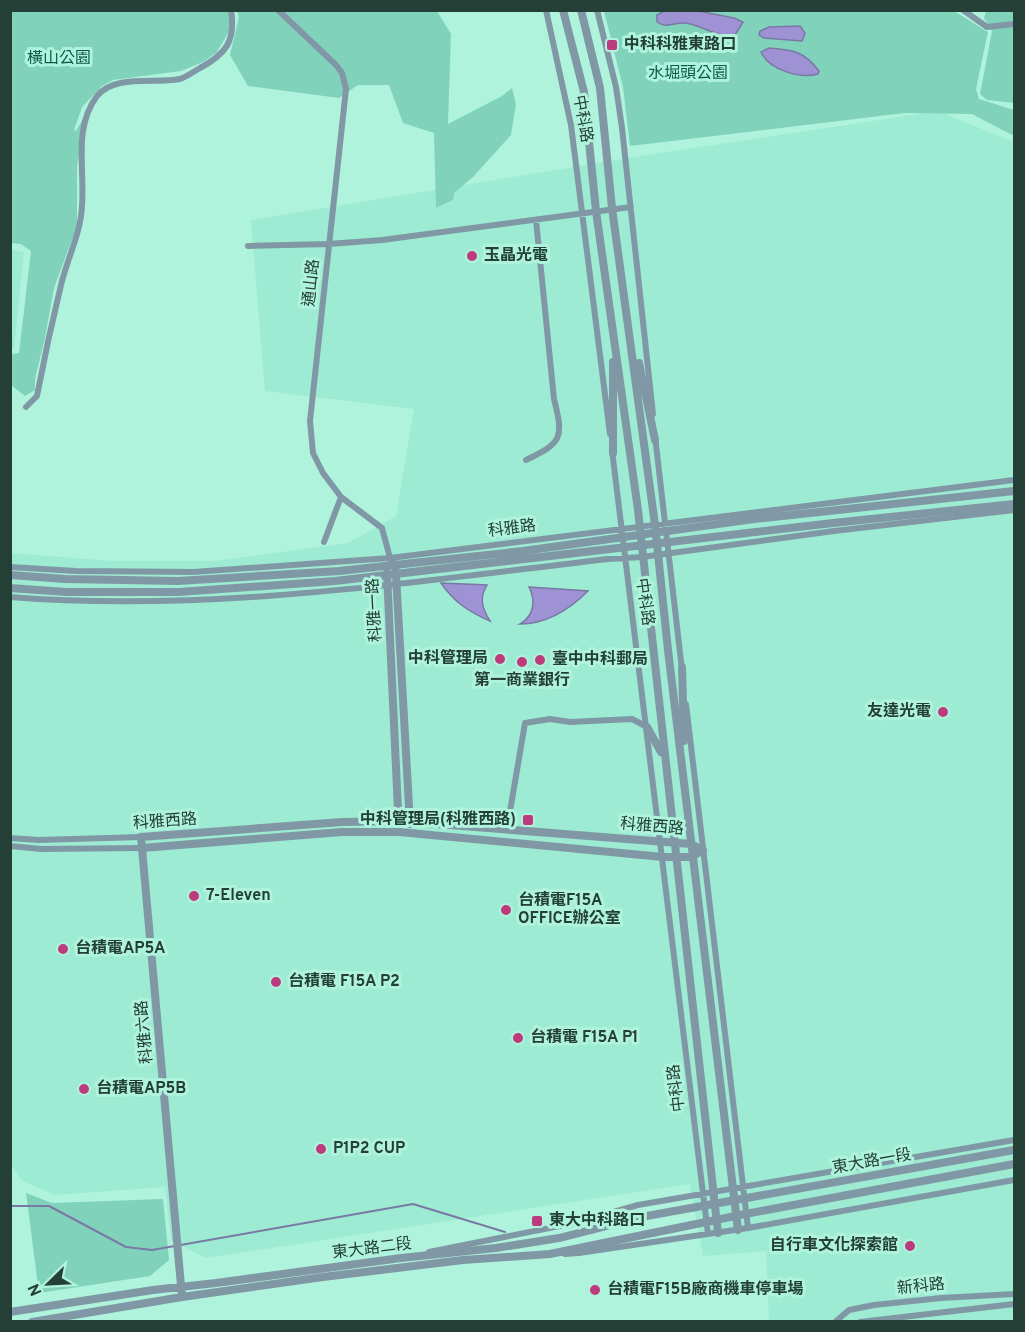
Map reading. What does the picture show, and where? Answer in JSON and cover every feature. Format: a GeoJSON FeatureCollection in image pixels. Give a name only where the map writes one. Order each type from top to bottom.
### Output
{"type":"FeatureCollection","features":[{"type":"Feature","properties":{"kind":"street"},"geometry":{"type":"LineString","coordinates":[[26,408],[38,396],[61,284],[80,223],[81,144],[87,112],[99,93],[110,87],[131,80],[158,81],[182,78],[221,55],[231,40],[234,24],[231,10]]}},
{"type":"Feature","properties":{"kind":"street","name":"通山路"},"geometry":{"type":"LineString","coordinates":[[278,10],[336,65],[342,73],[346,89],[310,421],[313,453],[323,473],[342,497],[382,528],[390,563]]}},
{"type":"Feature","properties":{"kind":"street","name":"中科路"},"geometry":{"type":"LineString","coordinates":[[546,10],[571,125],[708,1234]]}},
{"type":"Feature","properties":{"kind":"street","name":"中科路"},"geometry":{"type":"LineString","coordinates":[[563,10],[584,92],[596,211],[641,545],[718,1233]]}},
{"type":"Feature","properties":{"kind":"street","name":"中科路"},"geometry":{"type":"LineString","coordinates":[[581,10],[600,88],[612,208],[628,312],[657,543],[692,857],[738,1230]]}},
{"type":"Feature","properties":{"kind":"street","name":"中科路"},"geometry":{"type":"LineString","coordinates":[[597,10],[616,87],[631,207],[655,440],[748,1228]]}},
{"type":"Feature","properties":{"kind":"street"},"geometry":{"type":"LineString","coordinates":[[963,10],[987,27],[1014,24]]}},
{"type":"Feature","properties":{"kind":"street"},"geometry":{"type":"LineString","coordinates":[[248,246],[382,240],[631,207]]}},
{"type":"Feature","properties":{"kind":"street"},"geometry":{"type":"LineString","coordinates":[[526,460],[555,443],[560,433],[536,220]]}},
{"type":"Feature","properties":{"kind":"street"},"geometry":{"type":"LineString","coordinates":[[628,312],[655,440]]}},
{"type":"Feature","properties":{"kind":"street"},"geometry":{"type":"LineString","coordinates":[[613,453],[614,333]]}},
{"type":"Feature","properties":{"kind":"street","name":"科雅路"},"geometry":{"type":"LineString","coordinates":[[10,567],[76,571],[193,572],[438,562],[622,533],[1014,480]]}},
{"type":"Feature","properties":{"kind":"street","name":"科雅路"},"geometry":{"type":"LineString","coordinates":[[666,527],[1014,491]]}},
{"type":"Feature","properties":{"kind":"street"},"geometry":{"type":"LineString","coordinates":[[324,542],[342,497]]}},
{"type":"Feature","properties":{"kind":"street","name":"科雅路"},"geometry":{"type":"LineString","coordinates":[[10,588],[66,592],[179,592],[335,581],[392,580],[657,543],[1014,504]]}},
{"type":"Feature","properties":{"kind":"street","name":"科雅路"},"geometry":{"type":"LineString","coordinates":[[10,597],[69,602],[131,602],[236,597],[625,559],[1014,510]]}},
{"type":"Feature","properties":{"kind":"street","name":"科雅路"},"geometry":{"type":"LineString","coordinates":[[10,575],[65,579],[178,580],[339,571],[390,563]]}},
{"type":"Feature","properties":{"kind":"street","name":"科雅一路"},"geometry":{"type":"LineString","coordinates":[[390,563],[411,834]]}},
{"type":"Feature","properties":{"kind":"street","name":"科雅一路"},"geometry":{"type":"LineString","coordinates":[[392,580],[399,832]]}},
{"type":"Feature","properties":{"kind":"street"},"geometry":{"type":"LineString","coordinates":[[682,667],[686,788]]}},
{"type":"Feature","properties":{"kind":"street"},"geometry":{"type":"LineString","coordinates":[[507,829],[525,723],[550,719],[570,722],[632,719],[647,728],[664,757]]}},
{"type":"Feature","properties":{"kind":"street","name":"科雅西路"},"geometry":{"type":"LineString","coordinates":[[10,838],[39,840],[141,837],[342,822],[410,821],[692,844],[703,850],[692,857],[663,857],[399,832],[342,832],[142,848],[41,849],[10,846]]}},
{"type":"Feature","properties":{"kind":"street","name":"科雅六路"},"geometry":{"type":"LineString","coordinates":[[141,837],[182,1297]]}},
{"type":"Feature","properties":{"kind":"street"},"geometry":{"type":"LineString","coordinates":[[401,1257],[575,1223],[638,1205],[1014,1140]]}},
{"type":"Feature","properties":{"kind":"street","name":"東大路一段"},"geometry":{"type":"LineString","coordinates":[[735,1201],[1014,1150]]}},
{"type":"Feature","properties":{"kind":"street","name":"東大路一段"},"geometry":{"type":"LineString","coordinates":[[736,1216],[1014,1164]]}},
{"type":"Feature","properties":{"kind":"street"},"geometry":{"type":"LineString","coordinates":[[550,1254],[579,1253],[738,1230],[1014,1180]]}},
{"type":"Feature","properties":{"kind":"street","name":"東大路二段"},"geometry":{"type":"LineString","coordinates":[[10,1312],[401,1257],[496,1248],[559,1238],[641,1217],[735,1201]]}},
{"type":"Feature","properties":{"kind":"street","name":"東大路二段"},"geometry":{"type":"LineString","coordinates":[[32,1322],[323,1277],[463,1260],[550,1254],[736,1216]]}},
{"type":"Feature","properties":{"kind":"street","name":"新科路"},"geometry":{"type":"LineString","coordinates":[[835,1322],[849,1310],[874,1305],[1014,1294]]}},
{"type":"Feature","properties":{"kind":"street","name":"新科路"},"geometry":{"type":"LineString","coordinates":[[860,1322],[1014,1304]]}},
{"type":"Feature","properties":{"kind":"shaded area"},"geometry":{"type":"Polygon","coordinates":[[[664,11],[698,11],[743,22],[735,35],[729,36],[685,23],[661,24],[657,22],[657,15],[664,11]]]}},
{"type":"Feature","properties":{"kind":"shaded area"},"geometry":{"type":"Polygon","coordinates":[[[800,26],[805,33],[802,41],[764,38],[759,35],[760,31],[769,27],[800,26]]]}},
{"type":"Feature","properties":{"kind":"shaded area"},"geometry":{"type":"Polygon","coordinates":[[[769,48],[803,55],[814,64],[819,71],[818,74],[794,74],[778,68],[771,64],[761,52],[769,48]]]}},
{"type":"Feature","properties":{"kind":"shaded area"},"geometry":{"type":"Polygon","coordinates":[[[938,111],[1014,142],[1014,1321],[769,1321],[766,1251],[703,1256],[690,1184],[206,1258],[171,1241],[165,1187],[54,1195],[21,1180],[11,1165],[11,553],[113,561],[215,561],[348,543],[396,516],[414,409],[265,391],[251,220],[641,156],[938,111]]]}},
{"type":"Feature","properties":{"kind":"shaded area"},"geometry":{"type":"Polygon","coordinates":[[[11,250],[24,252],[14,349],[10,348],[11,250]]]}},
{"type":"Feature","properties":{"kind":"shaded area"},"geometry":{"type":"Polygon","coordinates":[[[441,583],[487,585],[482,603],[490,621],[463,606],[441,583]]]}},
{"type":"Feature","properties":{"kind":"shaded area"},"geometry":{"type":"Polygon","coordinates":[[[529,587],[588,591],[557,615],[539,622],[520,624],[528,617],[532,608],[533,598],[529,587]]]}},
{"type":"Feature","properties":{"kind":"green space","name":"橫山公園"},"geometry":{"type":"Polygon","coordinates":[[[11,11],[228,11],[234,24],[216,53],[203,62],[181,71],[113,80],[102,86],[82,107],[74,130],[76,131],[87,112],[77,166],[77,226],[54,288],[35,379],[35,390],[25,396],[11,385],[11,354],[19,353],[31,251],[21,244],[11,243],[11,11]]]}},
{"type":"Feature","properties":{"kind":"green space"},"geometry":{"type":"Polygon","coordinates":[[[237,11],[437,11],[451,34],[448,124],[502,96],[512,88],[516,104],[511,135],[474,176],[454,193],[453,200],[436,208],[434,133],[403,123],[389,85],[358,85],[339,98],[248,86],[230,55],[239,17],[237,11]]]}},
{"type":"Feature","properties":{"kind":"green space","name":"水堀頭公園"},"geometry":{"type":"Polygon","coordinates":[[[604,11],[954,11],[988,32],[976,89],[979,99],[1014,110],[1014,136],[972,114],[905,113],[630,146],[623,87],[604,11]]]}},
{"type":"Feature","properties":{"kind":"green space"},"geometry":{"type":"Polygon","coordinates":[[[986,11],[1014,11],[1014,103],[987,100],[980,94],[992,31],[984,18],[986,11]]]}},
{"type":"Feature","properties":{"kind":"green space"},"geometry":{"type":"Polygon","coordinates":[[[26,1193],[52,1203],[163,1199],[169,1260],[150,1276],[39,1293],[26,1193]]]}},
{"type":"Feature","properties":{"kind":"waterway"},"geometry":{"type":"LineString","coordinates":[[10,1206],[49,1206],[126,1247],[152,1250],[413,1204],[505,1232]]}},
{"type":"Feature","properties":{"kind":"place","name":"中科科雅東路口"},"geometry":{"type":"Point","coordinates":[612,45]}},
{"type":"Feature","properties":{"kind":"place","name":"玉晶光電"},"geometry":{"type":"Point","coordinates":[472,256]}},
{"type":"Feature","properties":{"kind":"place","name":"中科管理局"},"geometry":{"type":"Point","coordinates":[500,659]}},
{"type":"Feature","properties":{"kind":"place","name":"臺中中科郵局"},"geometry":{"type":"Point","coordinates":[540,660]}},
{"type":"Feature","properties":{"kind":"place","name":"第一商業銀行"},"geometry":{"type":"Point","coordinates":[522,662]}},
{"type":"Feature","properties":{"kind":"place","name":"友達光電"},"geometry":{"type":"Point","coordinates":[943,712]}},
{"type":"Feature","properties":{"kind":"place","name":"中科管理局(科雅西路)"},"geometry":{"type":"Point","coordinates":[528,820]}},
{"type":"Feature","properties":{"kind":"place","name":"7-Eleven"},"geometry":{"type":"Point","coordinates":[194,896]}},
{"type":"Feature","properties":{"kind":"place","name":"台積電F15A OFFICE辦公室"},"geometry":{"type":"Point","coordinates":[506,910]}},
{"type":"Feature","properties":{"kind":"place","name":"台積電AP5A"},"geometry":{"type":"Point","coordinates":[63,949]}},
{"type":"Feature","properties":{"kind":"place","name":"台積電 F15A P2"},"geometry":{"type":"Point","coordinates":[276,982]}},
{"type":"Feature","properties":{"kind":"place","name":"台積電 F15A P1"},"geometry":{"type":"Point","coordinates":[518,1038]}},
{"type":"Feature","properties":{"kind":"place","name":"台積電AP5B"},"geometry":{"type":"Point","coordinates":[84,1089]}},
{"type":"Feature","properties":{"kind":"place","name":"P1P2 CUP"},"geometry":{"type":"Point","coordinates":[321,1149]}},
{"type":"Feature","properties":{"kind":"place","name":"東大中科路口"},"geometry":{"type":"Point","coordinates":[537,1221]}},
{"type":"Feature","properties":{"kind":"place","name":"自行車文化探索館"},"geometry":{"type":"Point","coordinates":[910,1246]}},
{"type":"Feature","properties":{"kind":"place","name":"台積電F15B廠商機車停車場"},"geometry":{"type":"Point","coordinates":[595,1290]}}]}
